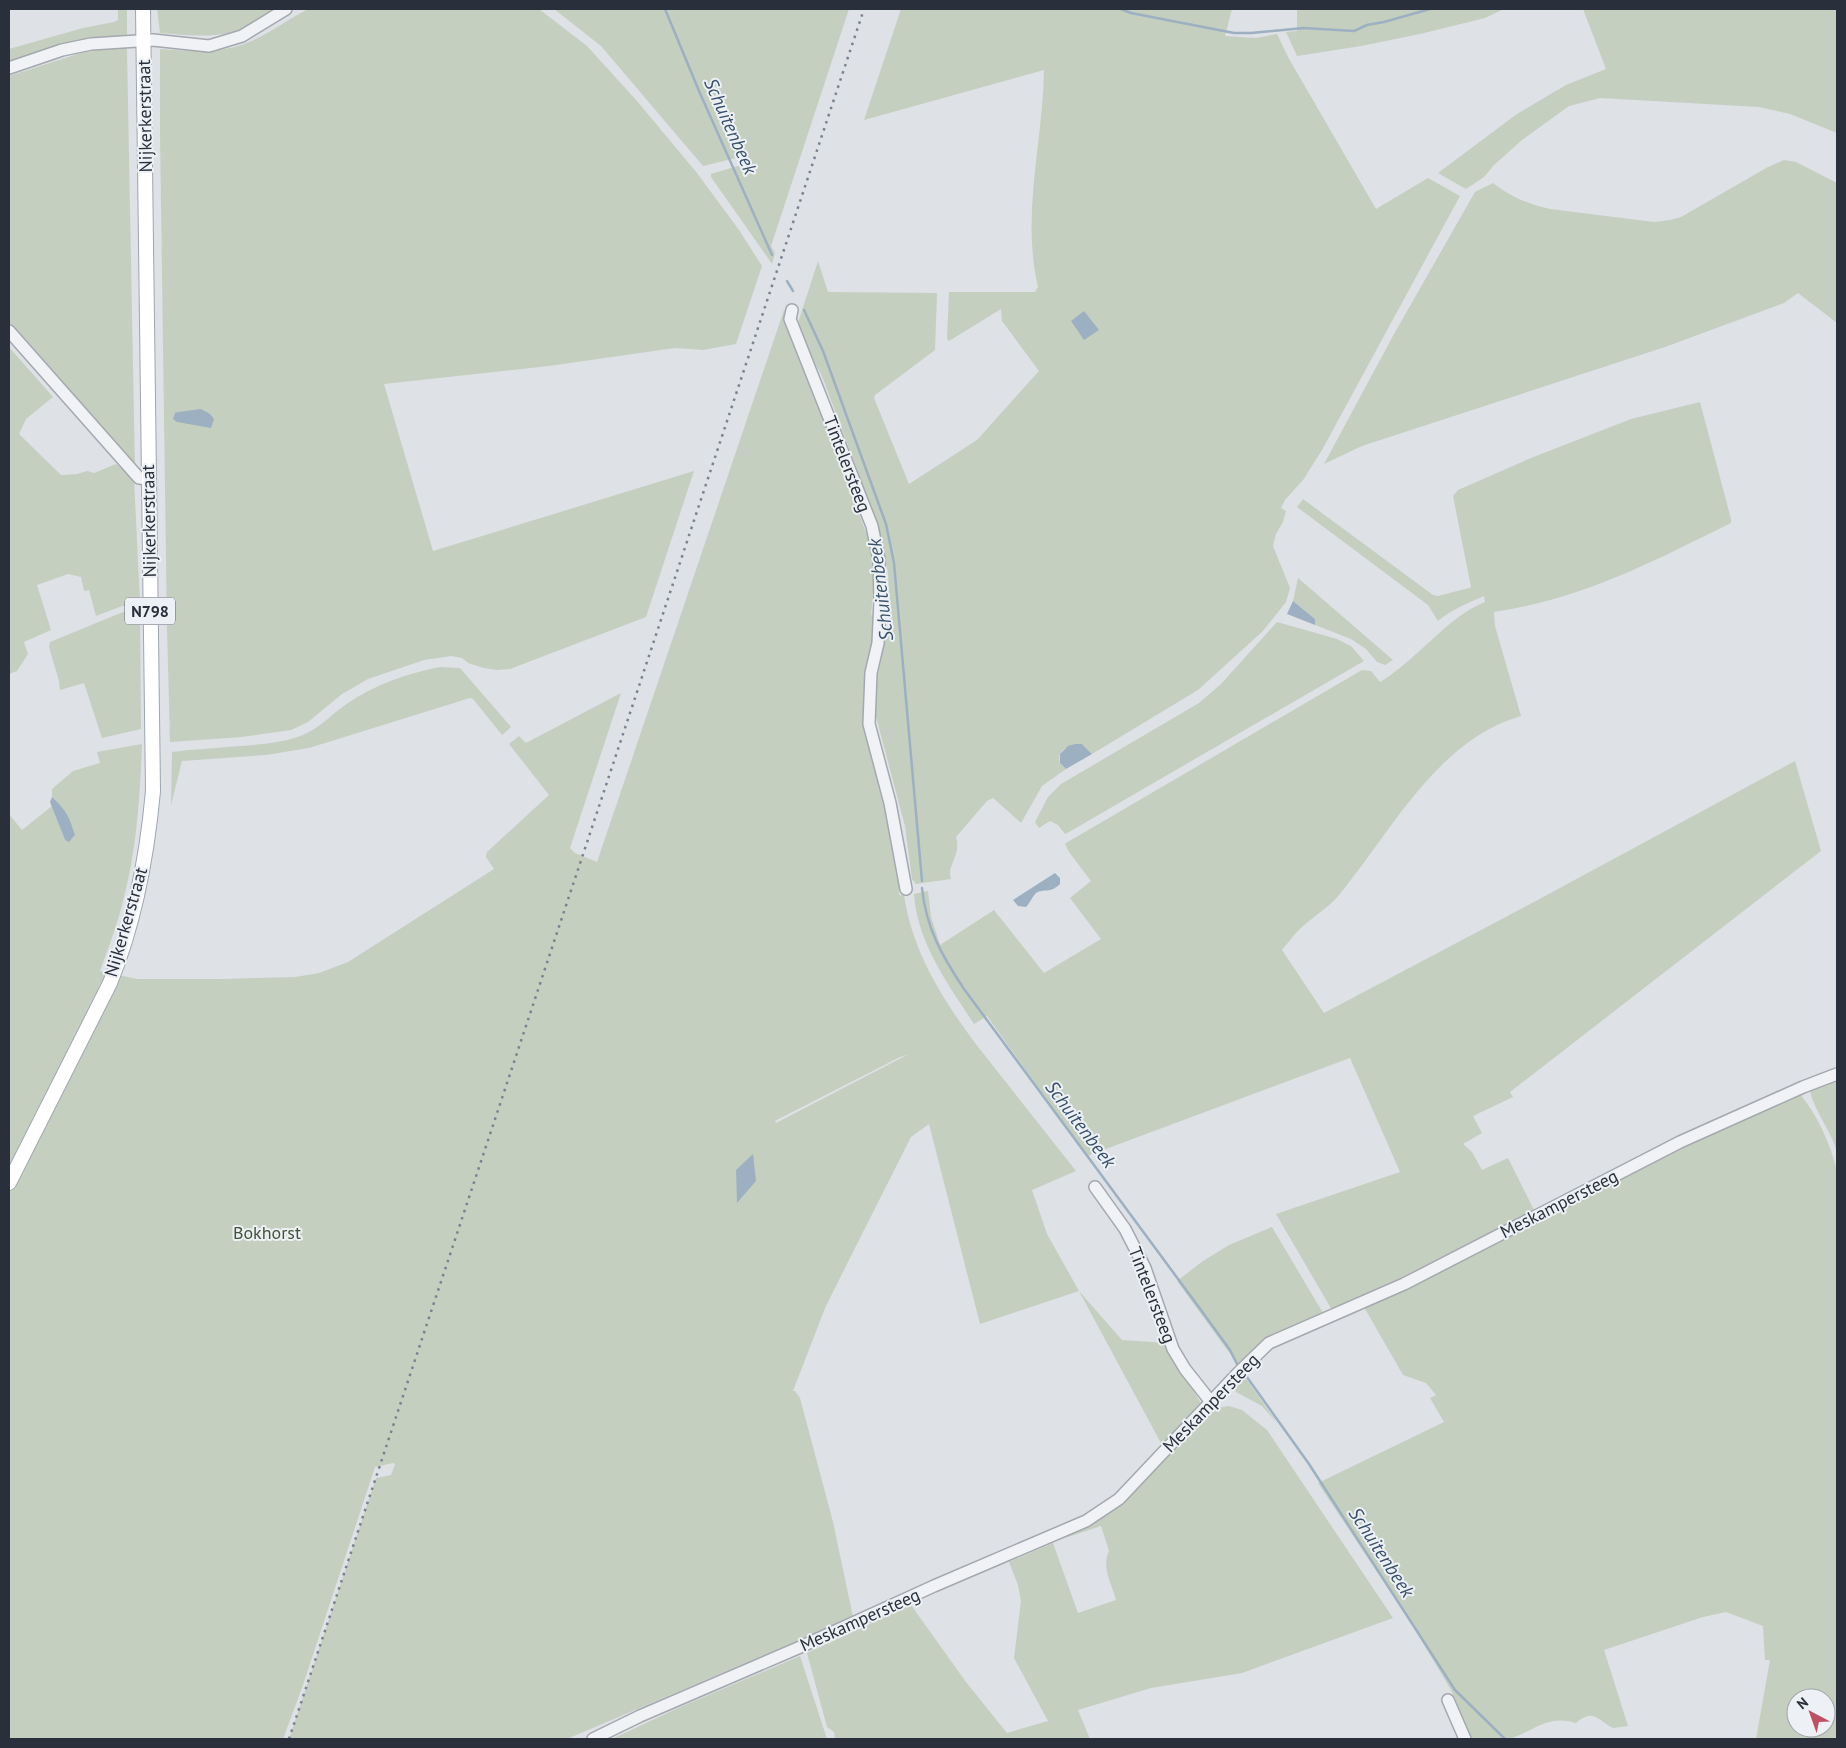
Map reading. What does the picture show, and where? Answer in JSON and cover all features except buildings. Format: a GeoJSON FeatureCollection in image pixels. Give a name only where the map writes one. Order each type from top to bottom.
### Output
{"type":"FeatureCollection","features":[{"type":"Feature","properties":{"kind":"main road","name":"Nijkerkerstraat"},"geometry":{"type":"LineString","coordinates":[[9,1183],[110,983],[120,958],[140,888],[151,818],[153,791],[143,9]]}},
{"type":"Feature","properties":{"kind":"street"},"geometry":{"type":"LineString","coordinates":[[9,68],[81,45],[144,41],[209,46],[242,36],[286,9]]}},
{"type":"Feature","properties":{"kind":"street","name":"Tintelersteeg"},"geometry":{"type":"LineString","coordinates":[[792,310],[790,319],[872,526],[879,560],[878,643],[871,673],[869,724],[890,803],[906,889]]}},
{"type":"Feature","properties":{"kind":"street"},"geometry":{"type":"LineString","coordinates":[[9,331],[138,478],[148,479]]}},
{"type":"Feature","properties":{"kind":"street","name":"Meskampersteeg"},"geometry":{"type":"LineString","coordinates":[[593,1739],[640,1716],[1086,1521],[1119,1499],[1239,1372],[1269,1343],[1404,1284],[1680,1142],[1803,1087],[1837,1074]]}},
{"type":"Feature","properties":{"kind":"street","name":"Tintelersteeg"},"geometry":{"type":"LineString","coordinates":[[1095,1187],[1125,1229],[1145,1268],[1173,1349],[1189,1375],[1211,1402]]}},
{"type":"Feature","properties":{"kind":"street"},"geometry":{"type":"LineString","coordinates":[[1448,1700],[1465,1739]]}},
{"type":"Feature","properties":{"kind":"green space"},"geometry":{"type":"Polygon","coordinates":[[[118,9],[127,9],[127,35],[125,37],[9,65],[9,49],[83,28],[114,22],[118,20],[118,9]]]}},
{"type":"Feature","properties":{"kind":"green space"},"geometry":{"type":"Polygon","coordinates":[[[157,9],[276,9],[242,29],[222,34],[201,36],[160,33],[157,9]]]}},
{"type":"Feature","properties":{"kind":"green space"},"geometry":{"type":"Polygon","coordinates":[[[308,9],[539,9],[587,46],[637,101],[697,173],[739,230],[762,266],[736,344],[703,350],[675,348],[549,366],[384,384],[433,551],[694,471],[646,617],[510,669],[484,668],[468,663],[462,658],[451,656],[424,660],[368,679],[342,694],[308,722],[291,730],[242,737],[170,742],[160,49],[202,51],[234,47],[260,37],[308,9]]]}},
{"type":"Feature","properties":{"kind":"green space"},"geometry":{"type":"Polygon","coordinates":[[[554,9],[849,9],[771,246],[775,253],[772,264],[711,177],[711,174],[748,163],[744,156],[703,166],[601,46],[554,9]]]}},
{"type":"Feature","properties":{"kind":"green space"},"geometry":{"type":"Polygon","coordinates":[[[901,9],[1232,9],[1225,36],[1256,38],[1277,34],[1288,57],[1376,209],[1428,178],[1460,196],[1322,450],[1303,480],[1285,500],[1281,508],[1286,511],[1273,546],[1290,588],[1286,602],[1263,631],[1198,690],[1092,754],[1082,744],[1076,744],[1062,751],[1059,759],[1066,769],[1042,786],[1021,823],[993,798],[987,801],[956,837],[957,849],[950,874],[951,879],[916,884],[912,879],[905,826],[875,713],[875,689],[890,615],[888,572],[878,526],[822,376],[804,344],[797,326],[818,261],[828,292],[937,293],[935,350],[875,395],[874,398],[909,484],[977,440],[1039,371],[1002,321],[1001,309],[949,341],[947,339],[949,292],[1035,292],[1038,287],[1033,260],[1032,206],[1044,70],[864,120],[901,9]]]}},
{"type":"Feature","properties":{"kind":"green space"},"geometry":{"type":"Polygon","coordinates":[[[1297,9],[1504,9],[1485,18],[1420,34],[1297,56],[1286,32],[1297,31],[1297,9]]]}},
{"type":"Feature","properties":{"kind":"green space"},"geometry":{"type":"Polygon","coordinates":[[[1583,9],[1837,9],[1837,133],[1790,114],[1759,107],[1600,98],[1569,106],[1522,140],[1494,165],[1484,177],[1466,189],[1438,173],[1517,114],[1566,85],[1606,69],[1583,9]]]}},
{"type":"Feature","properties":{"kind":"green space"},"geometry":{"type":"Polygon","coordinates":[[[112,48],[126,48],[127,50],[135,471],[9,330],[9,76],[81,53],[112,48]]]}},
{"type":"Feature","properties":{"kind":"green space"},"geometry":{"type":"Polygon","coordinates":[[[1784,160],[1796,162],[1837,183],[1837,323],[1798,293],[1784,303],[1665,347],[1362,446],[1324,464],[1394,334],[1475,192],[1493,183],[1520,199],[1550,209],[1654,222],[1681,217],[1768,167],[1784,160]]]}},
{"type":"Feature","properties":{"kind":"green space","name":"Bokhorst"},"geometry":{"type":"Polygon","coordinates":[[[784,310],[806,363],[871,547],[875,574],[871,615],[875,617],[873,645],[864,684],[866,716],[903,883],[899,886],[899,895],[904,895],[908,916],[921,955],[951,1009],[975,1043],[1076,1171],[1032,1190],[1047,1234],[1079,1291],[980,1324],[929,1124],[911,1137],[825,1308],[793,1391],[800,1398],[833,1522],[853,1617],[567,1739],[289,1739],[376,1478],[391,1475],[395,1464],[393,1463],[375,1467],[303,1685],[283,1739],[9,1739],[9,814],[22,830],[52,806],[65,840],[72,839],[75,835],[71,823],[64,810],[52,797],[52,789],[73,771],[100,763],[97,752],[142,744],[139,802],[132,859],[119,916],[100,971],[137,979],[295,977],[319,973],[348,962],[494,869],[486,857],[487,852],[549,795],[509,744],[519,736],[526,743],[621,693],[570,848],[575,853],[597,862],[784,310]],[[907,1055],[900,1057],[763,1127],[775,1121],[776,1123],[907,1055]]]}},
{"type":"Feature","properties":{"kind":"green space"},"geometry":{"type":"Polygon","coordinates":[[[9,347],[53,397],[26,419],[19,434],[61,475],[87,471],[94,473],[116,464],[134,479],[140,602],[136,606],[122,606],[96,616],[89,590],[84,591],[81,577],[68,574],[37,585],[51,630],[24,642],[28,654],[17,671],[9,674],[9,347]]]}},
{"type":"Feature","properties":{"kind":"green space"},"geometry":{"type":"Polygon","coordinates":[[[1700,402],[1731,523],[1673,552],[1587,588],[1526,606],[1494,612],[1495,626],[1521,716],[1491,728],[1464,745],[1440,767],[1397,817],[1339,895],[1299,930],[1282,950],[1324,1013],[1795,761],[1821,851],[1510,1092],[1513,1097],[1473,1116],[1482,1133],[1463,1144],[1472,1152],[1482,1170],[1508,1158],[1534,1210],[1369,1294],[1332,1310],[1276,1214],[1400,1172],[1350,1058],[1087,1156],[987,1016],[974,1024],[944,978],[927,946],[916,912],[914,894],[928,891],[931,917],[940,945],[994,910],[1044,973],[1101,939],[1070,898],[1091,881],[1069,852],[1066,843],[1362,670],[1371,671],[1380,682],[1394,673],[1458,618],[1485,602],[1484,596],[1454,610],[1438,621],[1428,605],[1297,507],[1303,499],[1433,595],[1438,596],[1471,587],[1453,496],[1458,490],[1531,458],[1631,419],[1700,402]]]}},
{"type":"Feature","properties":{"kind":"green space"},"geometry":{"type":"Polygon","coordinates":[[[1298,578],[1393,660],[1385,665],[1377,662],[1366,649],[1351,639],[1315,625],[1315,619],[1293,601],[1298,578]]]}},
{"type":"Feature","properties":{"kind":"green space"},"geometry":{"type":"Polygon","coordinates":[[[132,611],[140,615],[141,729],[102,738],[84,683],[60,690],[49,647],[50,642],[123,612],[132,611]]]}},
{"type":"Feature","properties":{"kind":"green space"},"geometry":{"type":"Polygon","coordinates":[[[1277,622],[1337,639],[1351,646],[1364,661],[1069,832],[1065,834],[1058,825],[1050,821],[1039,828],[1035,822],[1048,797],[1061,784],[1199,703],[1221,684],[1277,622]]]}},
{"type":"Feature","properties":{"kind":"green space"},"geometry":{"type":"Polygon","coordinates":[[[440,667],[460,668],[511,727],[502,735],[473,699],[470,698],[309,748],[266,755],[182,761],[171,805],[172,752],[265,744],[297,737],[316,728],[348,703],[380,685],[404,676],[440,667]]]}},
{"type":"Feature","properties":{"kind":"green space"},"geometry":{"type":"Polygon","coordinates":[[[1837,1079],[1837,1153],[1835,1145],[1811,1096],[1810,1089],[1837,1079]]]}},
{"type":"Feature","properties":{"kind":"green space"},"geometry":{"type":"Polygon","coordinates":[[[1800,1094],[1818,1121],[1827,1140],[1837,1171],[1837,1739],[1756,1739],[1770,1660],[1765,1660],[1763,1626],[1726,1612],[1703,1617],[1604,1650],[1628,1726],[1613,1728],[1595,1717],[1587,1716],[1576,1723],[1566,1721],[1549,1722],[1504,1740],[1469,1739],[1465,1723],[1451,1690],[1411,1623],[1318,1483],[1444,1422],[1430,1398],[1436,1395],[1426,1383],[1403,1375],[1364,1307],[1675,1149],[1800,1094]]]}},
{"type":"Feature","properties":{"kind":"green space"},"geometry":{"type":"Polygon","coordinates":[[[1272,1227],[1323,1313],[1294,1326],[1239,1366],[1177,1281],[1203,1261],[1229,1245],[1272,1227]]]}},
{"type":"Feature","properties":{"kind":"green space"},"geometry":{"type":"Polygon","coordinates":[[[1079,1291],[1122,1340],[1166,1343],[1201,1403],[1162,1445],[1079,1291]]]}},
{"type":"Feature","properties":{"kind":"green space"},"geometry":{"type":"Polygon","coordinates":[[[1242,1373],[1278,1424],[1262,1406],[1236,1392],[1233,1385],[1242,1373]]]}},
{"type":"Feature","properties":{"kind":"green space"},"geometry":{"type":"Polygon","coordinates":[[[1229,1406],[1242,1410],[1267,1430],[1393,1618],[1242,1673],[1151,1688],[1078,1710],[1090,1739],[835,1739],[834,1732],[827,1727],[807,1653],[911,1605],[966,1682],[1007,1733],[1048,1721],[1014,1658],[1021,1601],[1018,1585],[1009,1562],[1053,1543],[1078,1613],[1116,1600],[1106,1563],[1109,1551],[1101,1526],[1065,1538],[1101,1518],[1128,1497],[1212,1411],[1229,1406]]]}},
{"type":"Feature","properties":{"kind":"green space"},"geometry":{"type":"Polygon","coordinates":[[[800,1656],[827,1739],[612,1739],[678,1708],[800,1656]]]}},
{"type":"Feature","properties":{"kind":"water"},"geometry":{"type":"Polygon","coordinates":[[[1084,311],[1099,330],[1084,340],[1071,321],[1084,311]]]}},
{"type":"Feature","properties":{"kind":"water"},"geometry":{"type":"Polygon","coordinates":[[[201,409],[210,414],[214,419],[211,428],[177,422],[173,419],[175,413],[201,409]]]}},
{"type":"Feature","properties":{"kind":"water"},"geometry":{"type":"Polygon","coordinates":[[[1293,601],[1315,619],[1315,625],[1287,614],[1293,601]]]}},
{"type":"Feature","properties":{"kind":"water"},"geometry":{"type":"Polygon","coordinates":[[[1082,744],[1092,754],[1066,769],[1060,763],[1060,754],[1068,746],[1082,744]]]}},
{"type":"Feature","properties":{"kind":"water"},"geometry":{"type":"Polygon","coordinates":[[[52,797],[67,814],[71,823],[75,835],[69,842],[65,840],[50,802],[52,797]]]}},
{"type":"Feature","properties":{"kind":"water"},"geometry":{"type":"Polygon","coordinates":[[[1055,873],[1060,878],[1060,884],[1053,889],[1036,893],[1026,907],[1018,906],[1013,900],[1055,873]]]}},
{"type":"Feature","properties":{"kind":"water"},"geometry":{"type":"Polygon","coordinates":[[[753,1154],[756,1181],[737,1203],[736,1170],[753,1154]]]}},
{"type":"Feature","properties":{"kind":"waterway","name":"Schuitenbeek"},"geometry":{"type":"LineString","coordinates":[[665,9],[699,91],[772,255]]}},
{"type":"Feature","properties":{"kind":"waterway"},"geometry":{"type":"LineString","coordinates":[[1121,9],[1131,13],[1234,33],[1304,28],[1354,31],[1367,25],[1430,9]]}},
{"type":"Feature","properties":{"kind":"waterway","name":"Schuitenbeek"},"geometry":{"type":"LineString","coordinates":[[787,281],[793,291]]}},
{"type":"Feature","properties":{"kind":"waterway","name":"Schuitenbeek"},"geometry":{"type":"LineString","coordinates":[[804,310],[823,351],[886,524],[894,563],[922,881]]}},
{"type":"Feature","properties":{"kind":"waterway","name":"Schuitenbeek"},"geometry":{"type":"LineString","coordinates":[[922,888],[931,929],[949,965],[964,989],[1230,1350],[1238,1366]]}},
{"type":"Feature","properties":{"kind":"waterway","name":"Schuitenbeek"},"geometry":{"type":"LineString","coordinates":[[1244,1373],[1309,1464],[1455,1690],[1505,1739]]}},
{"type":"Feature","properties":{"kind":"railway"},"geometry":{"type":"LineString","coordinates":[[289,1739],[864,9]]}}]}
